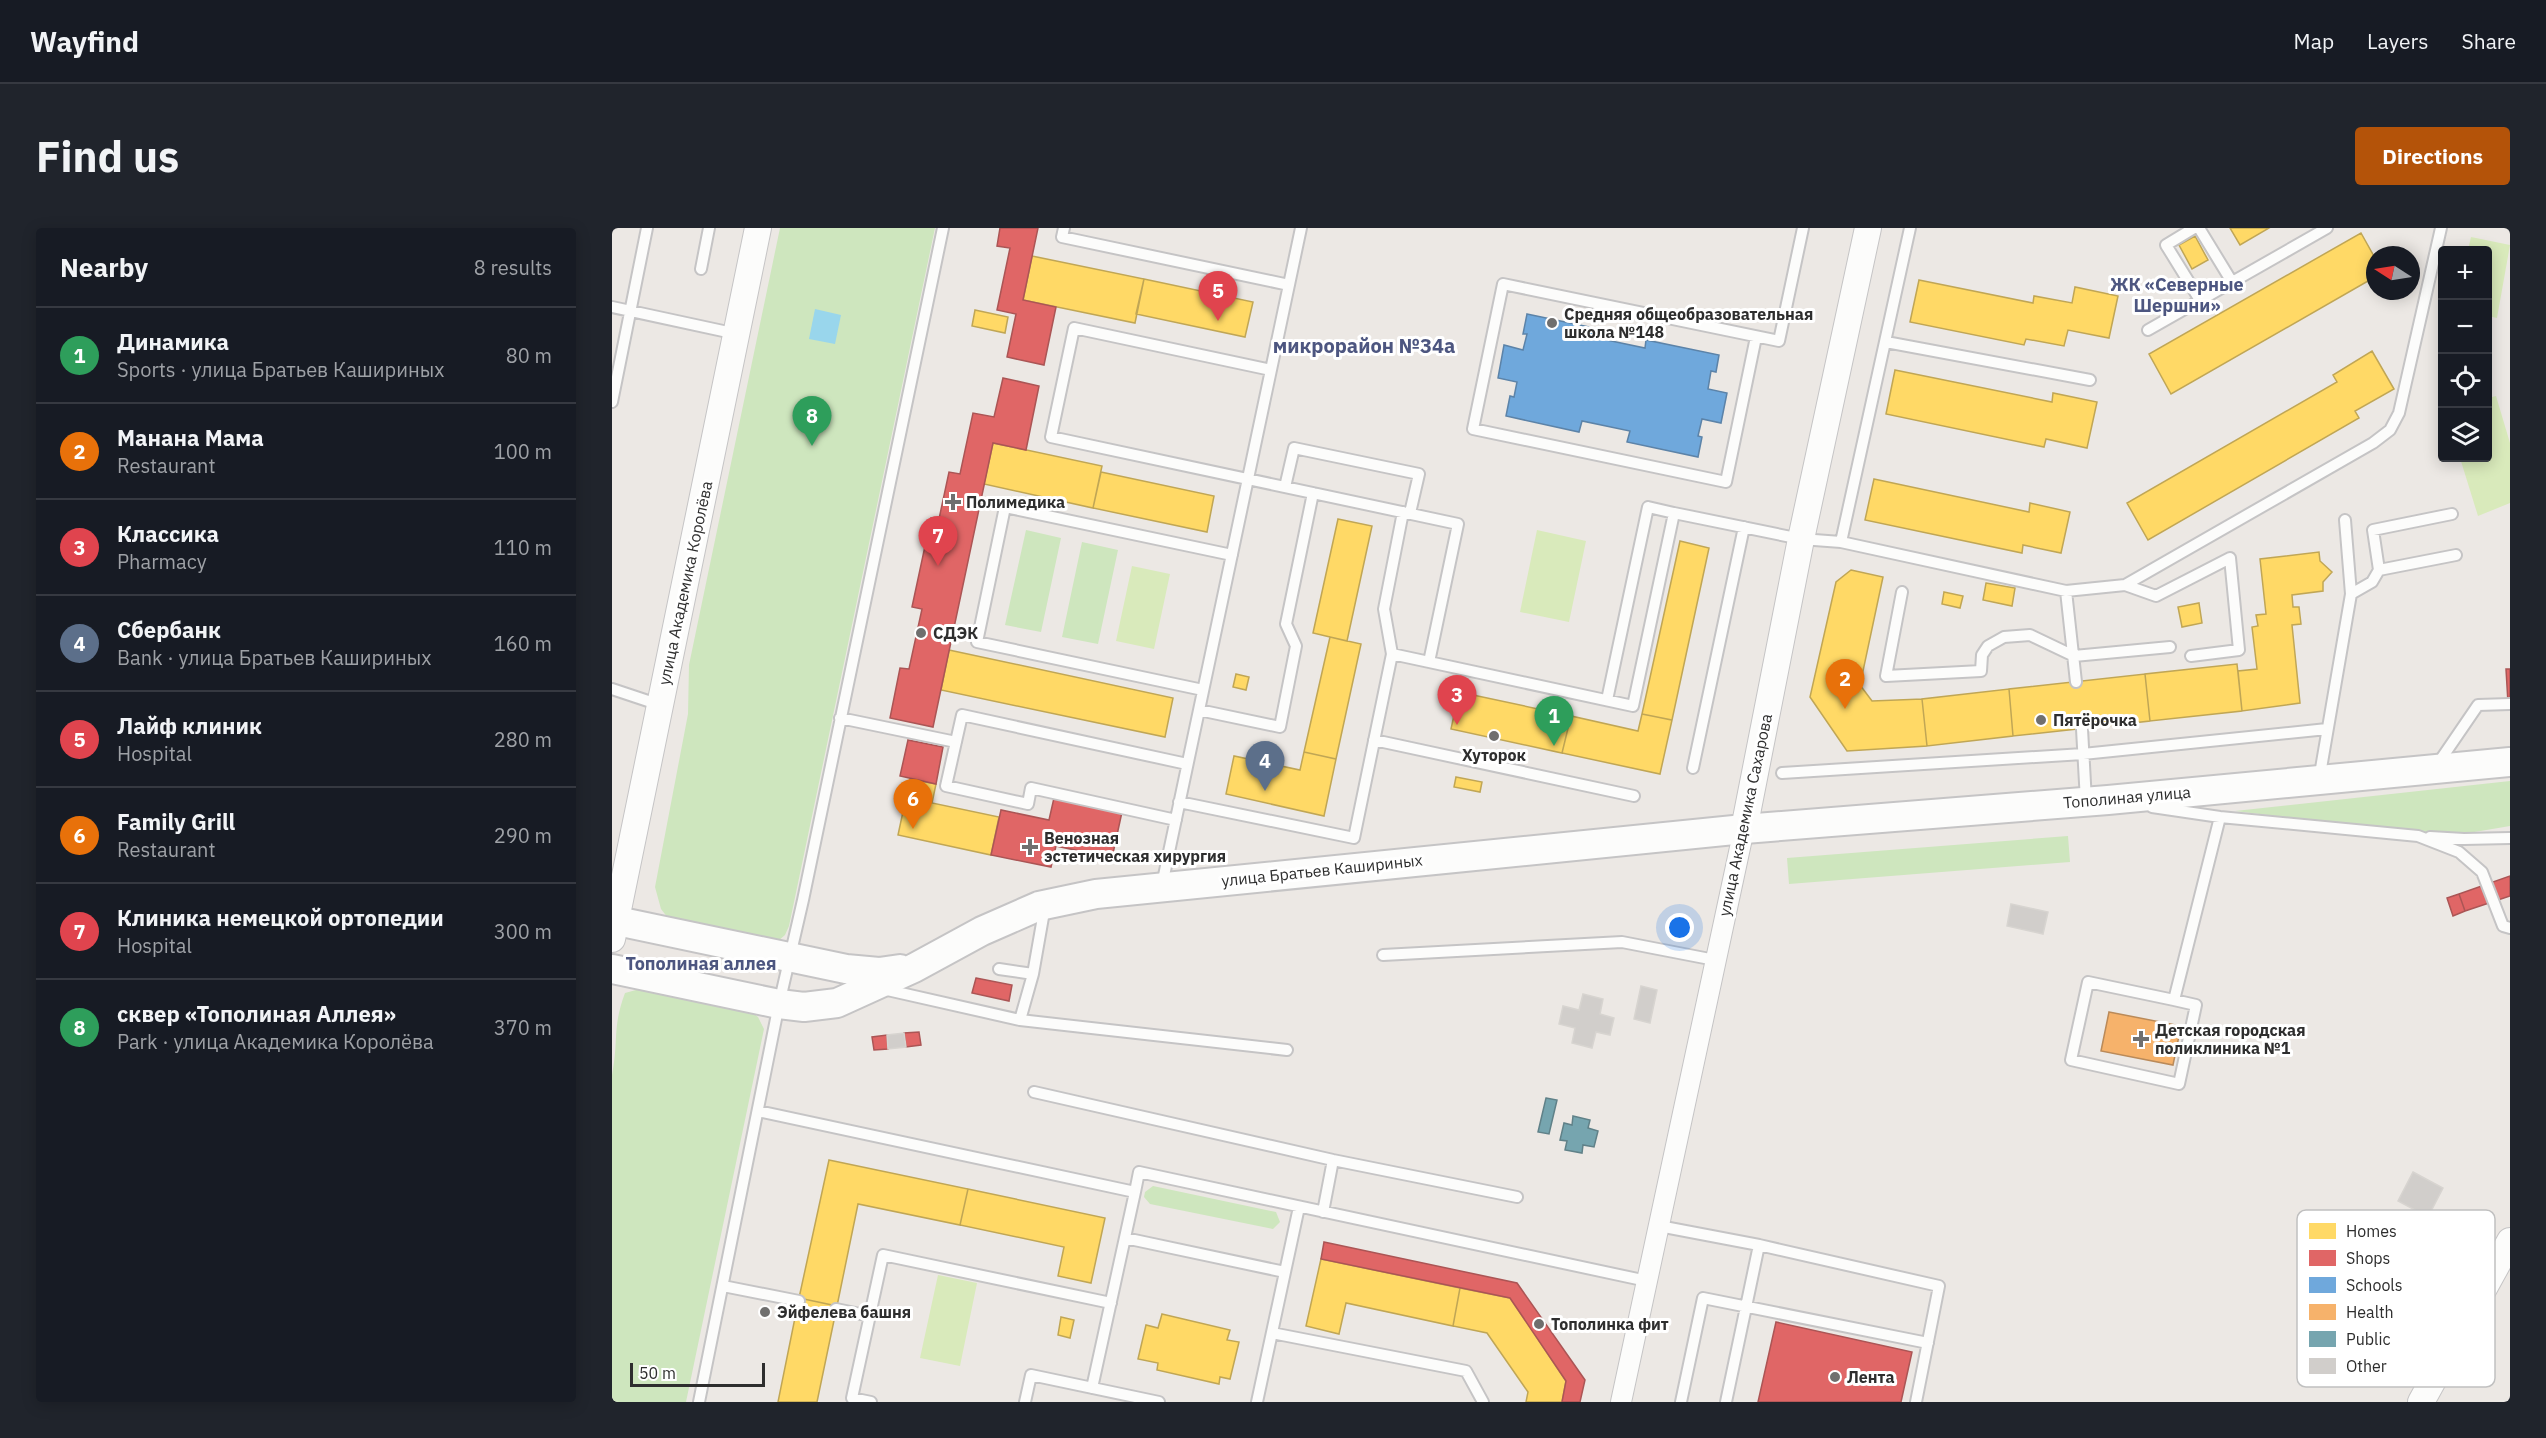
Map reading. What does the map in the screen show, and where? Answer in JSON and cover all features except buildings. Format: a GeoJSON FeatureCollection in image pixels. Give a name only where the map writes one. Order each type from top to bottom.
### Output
{"type":"FeatureCollection","features":[{"type":"Feature","properties":{"kind":"main road","name":"Тополиная улица"},"geometry":{"type":"LineString","coordinates":[[1744,829],[2097,800],[2510,762]]}},
{"type":"Feature","properties":{"kind":"main road","name":"улица Братьев Кашириных"},"geometry":{"type":"LineString","coordinates":[[612,969],[779,1004],[804,1006],[837,1003],[914,968],[982,932],[1046,904],[1096,894],[1744,829]]}},
{"type":"Feature","properties":{"kind":"main road","name":"улица Братьев Кашириных"},"geometry":{"type":"LineString","coordinates":[[613,927],[790,957],[846,969],[879,972],[914,968]]}},
{"type":"Feature","properties":{"kind":"street","name":"улица Академика Королёва"},"geometry":{"type":"LineString","coordinates":[[613,927],[758,228]]}},
{"type":"Feature","properties":{"kind":"street","name":"улица Академика Сахарова"},"geometry":{"type":"LineString","coordinates":[[1621,1402],[1744,829],[1801,539],[1868,228]]}},
{"type":"Feature","properties":{"kind":"street"},"geometry":{"type":"LineString","coordinates":[[2495,1268],[2510,1241]]}},
{"type":"Feature","properties":{"kind":"street"},"geometry":{"type":"LineString","coordinates":[[2421,1402],[2429,1387]]}},
{"type":"Feature","properties":{"kind":"lane"},"geometry":{"type":"LineString","coordinates":[[612,402],[647,228]]}},
{"type":"Feature","properties":{"kind":"lane"},"geometry":{"type":"LineString","coordinates":[[700,269],[709,228]]}},
{"type":"Feature","properties":{"kind":"lane"},"geometry":{"type":"LineString","coordinates":[[699,1402],[779,1004],[943,228]]}},
{"type":"Feature","properties":{"kind":"lane"},"geometry":{"type":"LineString","coordinates":[[1064,228],[1062,237],[1289,285]]}},
{"type":"Feature","properties":{"kind":"lane"},"geometry":{"type":"LineString","coordinates":[[1162,886],[1301,228]]}},
{"type":"Feature","properties":{"kind":"lane"},"geometry":{"type":"LineString","coordinates":[[1756,337],[1726,482],[1473,429],[1503,284],[1779,341],[1803,228]]}},
{"type":"Feature","properties":{"kind":"lane"},"geometry":{"type":"LineString","coordinates":[[1841,543],[1910,228]]}},
{"type":"Feature","properties":{"kind":"lane"},"geometry":{"type":"LineString","coordinates":[[2194,228],[2166,245],[2200,300]]}},
{"type":"Feature","properties":{"kind":"lane"},"geometry":{"type":"LineString","coordinates":[[2199,228],[2232,282]]}},
{"type":"Feature","properties":{"kind":"lane"},"geometry":{"type":"LineString","coordinates":[[2148,330],[2327,228]]}},
{"type":"Feature","properties":{"kind":"lane"},"geometry":{"type":"LineString","coordinates":[[1607,700],[1648,507],[1801,539],[1841,543],[2066,591],[2126,585],[2373,443],[2390,430],[2399,413],[2441,228]]}},
{"type":"Feature","properties":{"kind":"lane"},"geometry":{"type":"LineString","coordinates":[[612,307],[736,333]]}},
{"type":"Feature","properties":{"kind":"lane"},"geometry":{"type":"LineString","coordinates":[[1271,370],[1074,328],[1051,437],[1458,524],[1429,662]]}},
{"type":"Feature","properties":{"kind":"lane"},"geometry":{"type":"LineString","coordinates":[[1886,342],[2090,381]]}},
{"type":"Feature","properties":{"kind":"lane"},"geometry":{"type":"LineString","coordinates":[[1179,802],[1354,838],[1392,654],[1384,609],[1407,513],[1419,474],[1294,448],[1285,487]]}},
{"type":"Feature","properties":{"kind":"lane"},"geometry":{"type":"LineString","coordinates":[[1199,710],[1280,727],[1296,646],[1286,624],[1313,493]]}},
{"type":"Feature","properties":{"kind":"lane"},"geometry":{"type":"LineString","coordinates":[[1203,690],[977,642],[1005,507],[1232,555]]}},
{"type":"Feature","properties":{"kind":"lane"},"geometry":{"type":"LineString","coordinates":[[1392,654],[1633,705],[1674,513]]}},
{"type":"Feature","properties":{"kind":"lane"},"geometry":{"type":"LineString","coordinates":[[2352,594],[2372,582],[2379,570],[2373,530],[2452,514]]}},
{"type":"Feature","properties":{"kind":"lane"},"geometry":{"type":"LineString","coordinates":[[2319,780],[2352,594],[2345,520]]}},
{"type":"Feature","properties":{"kind":"lane"},"geometry":{"type":"LineString","coordinates":[[1693,768],[1743,527]]}},
{"type":"Feature","properties":{"kind":"lane"},"geometry":{"type":"LineString","coordinates":[[2379,570],[2456,555]]}},
{"type":"Feature","properties":{"kind":"lane"},"geometry":{"type":"LineString","coordinates":[[2126,585],[2156,596],[2230,558],[2240,650],[2191,656]]}},
{"type":"Feature","properties":{"kind":"lane"},"geometry":{"type":"LineString","coordinates":[[2066,591],[2076,682]]}},
{"type":"Feature","properties":{"kind":"lane"},"geometry":{"type":"LineString","coordinates":[[1902,592],[1886,675],[1981,671],[1982,655],[1988,646],[2004,637],[2030,635],[2074,656],[2170,647]]}},
{"type":"Feature","properties":{"kind":"lane"},"geometry":{"type":"LineString","coordinates":[[612,689],[660,705]]}},
{"type":"Feature","properties":{"kind":"lane"},"geometry":{"type":"LineString","coordinates":[[2434,769],[2478,705],[2510,704]]}},
{"type":"Feature","properties":{"kind":"lane"},"geometry":{"type":"LineString","coordinates":[[1176,820],[1031,788],[1028,804],[946,786],[962,715],[1187,764]]}},
{"type":"Feature","properties":{"kind":"lane"},"geometry":{"type":"LineString","coordinates":[[840,718],[956,742]]}},
{"type":"Feature","properties":{"kind":"lane"},"geometry":{"type":"LineString","coordinates":[[2082,729],[2083,754],[2097,800],[2220,817],[2418,836],[2464,839],[2510,838]]}},
{"type":"Feature","properties":{"kind":"lane"},"geometry":{"type":"LineString","coordinates":[[1782,773],[2083,754],[2327,729]]}},
{"type":"Feature","properties":{"kind":"lane"},"geometry":{"type":"LineString","coordinates":[[1374,740],[1634,796]]}},
{"type":"Feature","properties":{"kind":"lane"},"geometry":{"type":"LineString","coordinates":[[2174,1000],[2220,817]]}},
{"type":"Feature","properties":{"kind":"lane"},"geometry":{"type":"LineString","coordinates":[[2418,836],[2459,852],[2482,872],[2503,926],[2510,928]]}},
{"type":"Feature","properties":{"kind":"lane"},"geometry":{"type":"LineString","coordinates":[[1020,1020],[1033,974],[1046,904]]}},
{"type":"Feature","properties":{"kind":"lane"},"geometry":{"type":"LineString","coordinates":[[1383,956],[1622,942],[1715,960]]}},
{"type":"Feature","properties":{"kind":"lane"},"geometry":{"type":"LineString","coordinates":[[999,969],[1033,974]]}},
{"type":"Feature","properties":{"kind":"lane"},"geometry":{"type":"LineString","coordinates":[[2088,982],[2174,1000],[2196,1005],[2179,1084],[2071,1060],[2088,982]]}},
{"type":"Feature","properties":{"kind":"lane"},"geometry":{"type":"LineString","coordinates":[[873,987],[1020,1020],[1287,1050]]}},
{"type":"Feature","properties":{"kind":"lane"},"geometry":{"type":"LineString","coordinates":[[1034,1092],[1333,1160],[1517,1197]]}},
{"type":"Feature","properties":{"kind":"lane"},"geometry":{"type":"LineString","coordinates":[[758,1111],[1135,1192]]}},
{"type":"Feature","properties":{"kind":"lane"},"geometry":{"type":"LineString","coordinates":[[1323,1212],[1333,1160]]}},
{"type":"Feature","properties":{"kind":"lane"},"geometry":{"type":"LineString","coordinates":[[1092,1388],[1139,1172],[1647,1281]]}},
{"type":"Feature","properties":{"kind":"lane"},"geometry":{"type":"LineString","coordinates":[[1257,1402],[1299,1206]]}},
{"type":"Feature","properties":{"kind":"lane"},"geometry":{"type":"LineString","coordinates":[[1659,1226],[1759,1245],[1939,1286],[1916,1402]]}},
{"type":"Feature","properties":{"kind":"lane"},"geometry":{"type":"LineString","coordinates":[[1125,1238],[1285,1272]]}},
{"type":"Feature","properties":{"kind":"lane"},"geometry":{"type":"LineString","coordinates":[[1726,1402],[1759,1245]]}},
{"type":"Feature","properties":{"kind":"lane"},"geometry":{"type":"LineString","coordinates":[[871,1402],[852,1398],[883,1255],[1111,1303]]}},
{"type":"Feature","properties":{"kind":"lane"},"geometry":{"type":"LineString","coordinates":[[723,1286],[799,1302]]}},
{"type":"Feature","properties":{"kind":"lane"},"geometry":{"type":"LineString","coordinates":[[1681,1402],[1703,1298],[1928,1343]]}},
{"type":"Feature","properties":{"kind":"lane"},"geometry":{"type":"LineString","coordinates":[[836,1309],[870,1316]]}},
{"type":"Feature","properties":{"kind":"lane"},"geometry":{"type":"LineString","coordinates":[[1272,1333],[1466,1371],[1483,1402]]}},
{"type":"Feature","properties":{"kind":"lane"},"geometry":{"type":"LineString","coordinates":[[1025,1402],[1031,1375],[1159,1402]]}},
{"type":"Feature","properties":{"kind":"green space"},"geometry":{"type":"Polygon","coordinates":[[[780,228],[935,228],[789,926],[785,935],[778,941],[668,918],[661,909],[655,887],[688,714],[689,665],[780,228]]]}},
{"type":"Feature","properties":{"kind":"green space"},"geometry":{"type":"Polygon","coordinates":[[[2471,237],[2510,245],[2497,318],[2492,317],[2492,246],[2469,246],[2471,237]]]}},
{"type":"Feature","properties":{"kind":"green space"},"geometry":{"type":"Polygon","coordinates":[[[2496,396],[2510,443],[2510,503],[2478,516],[2461,462],[2492,462],[2492,397],[2496,396]]]}},
{"type":"Feature","properties":{"kind":"green space"},"geometry":{"type":"Polygon","coordinates":[[[1026,530],[1061,538],[1041,632],[1005,625],[1026,530]]]}},
{"type":"Feature","properties":{"kind":"green space"},"geometry":{"type":"Polygon","coordinates":[[[1537,530],[1586,541],[1569,622],[1520,612],[1537,530]]]}},
{"type":"Feature","properties":{"kind":"green space"},"geometry":{"type":"Polygon","coordinates":[[[1082,542],[1118,550],[1098,644],[1062,637],[1082,542]]]}},
{"type":"Feature","properties":{"kind":"green space"},"geometry":{"type":"Polygon","coordinates":[[[1132,566],[1170,574],[1154,649],[1116,641],[1132,566]]]}},
{"type":"Feature","properties":{"kind":"green space"},"geometry":{"type":"Polygon","coordinates":[[[2510,781],[2510,826],[2445,837],[2235,811],[2510,781]]]}},
{"type":"Feature","properties":{"kind":"green space"},"geometry":{"type":"Polygon","coordinates":[[[2068,836],[2070,862],[1789,884],[1787,858],[2068,836]]]}},
{"type":"Feature","properties":{"kind":"green space"},"geometry":{"type":"Polygon","coordinates":[[[647,987],[748,1009],[758,1017],[764,1029],[686,1402],[612,1402],[612,1075],[618,1016],[625,993],[647,987]]]}},
{"type":"Feature","properties":{"kind":"green space"},"geometry":{"type":"Polygon","coordinates":[[[1153,1186],[1276,1212],[1280,1222],[1273,1229],[1150,1204],[1144,1197],[1145,1192],[1153,1186]]]}},
{"type":"Feature","properties":{"kind":"green space"},"geometry":{"type":"Polygon","coordinates":[[[938,1275],[977,1283],[960,1366],[920,1358],[938,1275]]]}},
{"type":"Feature","properties":{"kind":"water"},"geometry":{"type":"Polygon","coordinates":[[[815,309],[841,315],[835,344],[809,339],[815,309]]]}},
{"type":"Feature","properties":{"kind":"place","name":"Лайф клиник"},"geometry":{"type":"Point","coordinates":[1218,321]}},
{"type":"Feature","properties":{"kind":"place","name":"Средняя общеобразовательная школа №148"},"geometry":{"type":"Point","coordinates":[1552,323]}},
{"type":"Feature","properties":{"kind":"place","name":"сквер «Тополиная Аллея»"},"geometry":{"type":"Point","coordinates":[812,446]}},
{"type":"Feature","properties":{"kind":"place","name":"Полимедика"},"geometry":{"type":"Point","coordinates":[953,502]}},
{"type":"Feature","properties":{"kind":"place","name":"Клиника немецкой ортопедии"},"geometry":{"type":"Point","coordinates":[938,566]}},
{"type":"Feature","properties":{"kind":"place","name":"СДЭК"},"geometry":{"type":"Point","coordinates":[921,633]}},
{"type":"Feature","properties":{"kind":"place","name":"Манана Мама"},"geometry":{"type":"Point","coordinates":[1845,709]}},
{"type":"Feature","properties":{"kind":"place","name":"Пятёрочка"},"geometry":{"type":"Point","coordinates":[2041,720]}},
{"type":"Feature","properties":{"kind":"place","name":"Классика"},"geometry":{"type":"Point","coordinates":[1457,725]}},
{"type":"Feature","properties":{"kind":"place","name":"Хуторок"},"geometry":{"type":"Point","coordinates":[1494,736]}},
{"type":"Feature","properties":{"kind":"place","name":"Динамика"},"geometry":{"type":"Point","coordinates":[1554,746]}},
{"type":"Feature","properties":{"kind":"place","name":"Сбербанк"},"geometry":{"type":"Point","coordinates":[1265,791]}},
{"type":"Feature","properties":{"kind":"place","name":"Family Grill"},"geometry":{"type":"Point","coordinates":[913,829]}},
{"type":"Feature","properties":{"kind":"place","name":"Венозная эстетическая хирургия"},"geometry":{"type":"Point","coordinates":[1030,847]}},
{"type":"Feature","properties":{"kind":"place","name":"Детская городская поликлиника №1"},"geometry":{"type":"Point","coordinates":[2141,1039]}},
{"type":"Feature","properties":{"kind":"place","name":"Эйфелева башня"},"geometry":{"type":"Point","coordinates":[765,1312]}},
{"type":"Feature","properties":{"kind":"place","name":"Тополинка фит"},"geometry":{"type":"Point","coordinates":[1539,1324]}},
{"type":"Feature","properties":{"kind":"place","name":"Лента"},"geometry":{"type":"Point","coordinates":[1835,1377]}},
{"type":"Feature","properties":{"kind":"district","name":"ЖК «Северные Шершни»"},"geometry":{"type":"Point","coordinates":[2177,294]}},
{"type":"Feature","properties":{"kind":"district","name":"микрорайон №34а"},"geometry":{"type":"Point","coordinates":[1364,345]}},
{"type":"Feature","properties":{"kind":"district","name":"Тополиная аллея"},"geometry":{"type":"Point","coordinates":[701,963]}}]}
